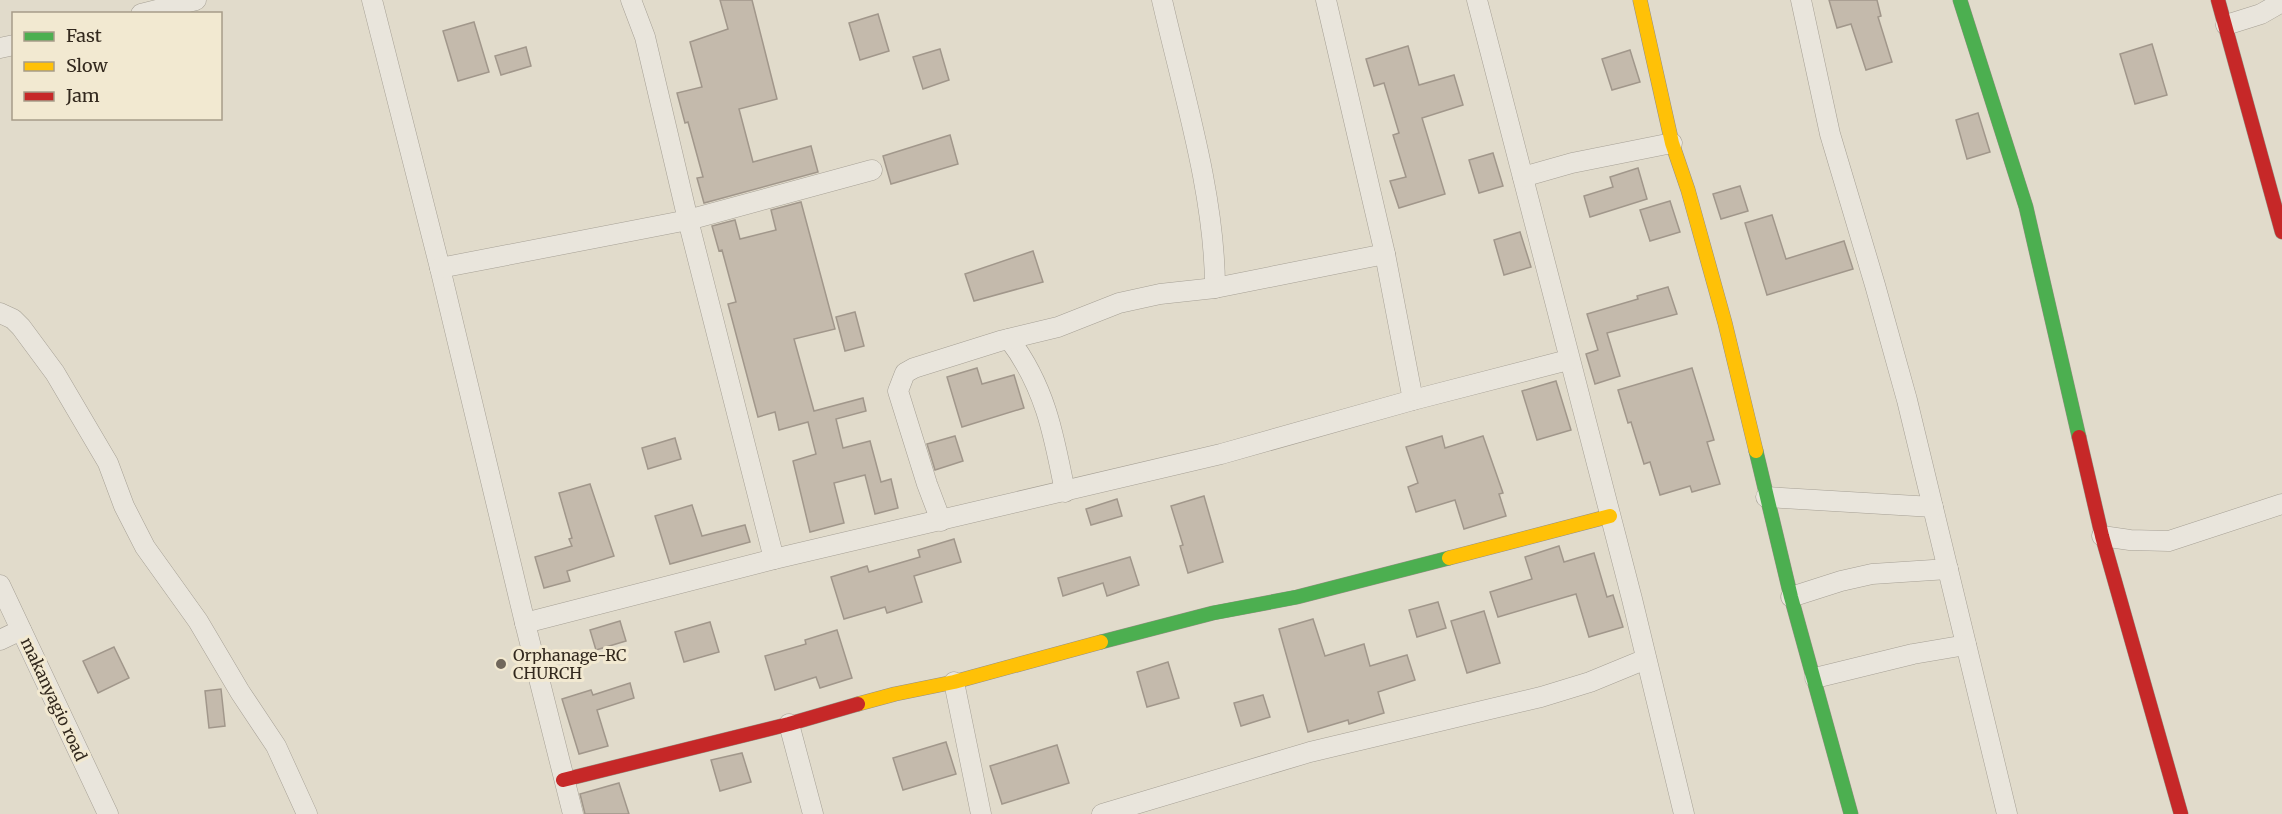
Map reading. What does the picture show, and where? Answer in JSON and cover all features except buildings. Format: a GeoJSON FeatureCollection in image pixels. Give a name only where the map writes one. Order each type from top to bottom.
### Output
{"type":"FeatureCollection","features":[{"type":"Feature","properties":{"kind":"street"},"geometry":{"type":"LineString","coordinates":[[149,12],[194,0]]}},
{"type":"Feature","properties":{"kind":"street"},"geometry":{"type":"LineString","coordinates":[[372,0],[573,814]]}},
{"type":"Feature","properties":{"kind":"street"},"geometry":{"type":"LineString","coordinates":[[631,0],[645,37],[688,220],[774,559]]}},
{"type":"Feature","properties":{"kind":"street"},"geometry":{"type":"LineString","coordinates":[[1162,0],[1199,158],[1215,264],[1215,288]]}},
{"type":"Feature","properties":{"kind":"street"},"geometry":{"type":"LineString","coordinates":[[1326,0],[1385,254],[1413,400]]}},
{"type":"Feature","properties":{"kind":"street"},"geometry":{"type":"LineString","coordinates":[[1477,0],[1610,516],[1683,814]]}},
{"type":"Feature","properties":{"kind":"street"},"geometry":{"type":"LineString","coordinates":[[1640,0],[1672,143],[1688,189],[1730,343],[1791,597],[1851,814]]}},
{"type":"Feature","properties":{"kind":"street"},"geometry":{"type":"LineString","coordinates":[[1801,0],[1830,134],[1875,285],[1934,507],[2007,814]]}},
{"type":"Feature","properties":{"kind":"street"},"geometry":{"type":"LineString","coordinates":[[1960,0],[2001,121],[2026,207],[2102,536],[2181,814]]}},
{"type":"Feature","properties":{"kind":"street"},"geometry":{"type":"LineString","coordinates":[[2218,0],[2282,232]]}},
{"type":"Feature","properties":{"kind":"street"},"geometry":{"type":"LineString","coordinates":[[2226,25],[2261,14],[2282,2]]}},
{"type":"Feature","properties":{"kind":"street"},"geometry":{"type":"LineString","coordinates":[[1523,177],[1572,163],[1672,143]]}},
{"type":"Feature","properties":{"kind":"street"},"geometry":{"type":"LineString","coordinates":[[440,268],[688,220],[872,170]]}},
{"type":"Feature","properties":{"kind":"street"},"geometry":{"type":"LineString","coordinates":[[942,521],[927,484],[898,391],[905,373],[914,368],[1009,339],[1058,327],[1119,303],[1160,294],[1215,288],[1385,254]]}},
{"type":"Feature","properties":{"kind":"street"},"geometry":{"type":"LineString","coordinates":[[0,313],[13,319],[21,327],[55,372],[108,463],[124,506],[145,547],[198,621],[240,692],[276,746],[307,814]]}},
{"type":"Feature","properties":{"kind":"street"},"geometry":{"type":"LineString","coordinates":[[1009,339],[1023,358],[1038,387],[1053,433],[1065,492]]}},
{"type":"Feature","properties":{"kind":"street"},"geometry":{"type":"LineString","coordinates":[[525,623],[774,559],[1221,454],[1413,400],[1569,360]]}},
{"type":"Feature","properties":{"kind":"street"},"geometry":{"type":"LineString","coordinates":[[1767,497],[1934,507]]}},
{"type":"Feature","properties":{"kind":"street"},"geometry":{"type":"LineString","coordinates":[[2102,536],[2130,540],[2169,541],[2282,504]]}},
{"type":"Feature","properties":{"kind":"street"},"geometry":{"type":"LineString","coordinates":[[563,780],[789,724],[895,694],[954,682],[1121,636],[1213,613],[1297,597],[1610,516]]}},
{"type":"Feature","properties":{"kind":"street"},"geometry":{"type":"LineString","coordinates":[[1791,597],[1872,574],[1947,569]]}},
{"type":"Feature","properties":{"kind":"street","name":"makanyagio road"},"geometry":{"type":"LineString","coordinates":[[0,585],[108,814]]}},
{"type":"Feature","properties":{"kind":"street"},"geometry":{"type":"LineString","coordinates":[[0,640],[21,630]]}},
{"type":"Feature","properties":{"kind":"street"},"geometry":{"type":"LineString","coordinates":[[1815,678],[1913,654],[1966,645]]}},
{"type":"Feature","properties":{"kind":"street"},"geometry":{"type":"LineString","coordinates":[[1102,814],[1310,752],[1541,697],[1590,682],[1646,659]]}},
{"type":"Feature","properties":{"kind":"street"},"geometry":{"type":"LineString","coordinates":[[954,682],[981,814]]}},
{"type":"Feature","properties":{"kind":"street"},"geometry":{"type":"LineString","coordinates":[[789,724],[813,814]]}},
{"type":"Feature","properties":{"kind":"traffic: fast"},"geometry":{"type":"LineString","coordinates":[[1960,0],[2026,207],[2079,437]]}},
{"type":"Feature","properties":{"kind":"traffic: fast"},"geometry":{"type":"LineString","coordinates":[[1756,451],[1791,597],[1851,814]]}},
{"type":"Feature","properties":{"kind":"traffic: fast"},"geometry":{"type":"LineString","coordinates":[[1101,642],[1213,613],[1297,597],[1449,558]]}},
{"type":"Feature","properties":{"kind":"traffic: slow"},"geometry":{"type":"LineString","coordinates":[[1640,0],[1672,143],[1688,190],[1725,323],[1756,451]]}},
{"type":"Feature","properties":{"kind":"traffic: slow"},"geometry":{"type":"LineString","coordinates":[[1449,558],[1610,516]]}},
{"type":"Feature","properties":{"kind":"traffic: slow"},"geometry":{"type":"LineString","coordinates":[[858,704],[954,682],[1101,642]]}},
{"type":"Feature","properties":{"kind":"traffic: jam"},"geometry":{"type":"LineString","coordinates":[[2218,0],[2282,232]]}},
{"type":"Feature","properties":{"kind":"traffic: jam"},"geometry":{"type":"LineString","coordinates":[[2079,437],[2102,536],[2181,814]]}},
{"type":"Feature","properties":{"kind":"traffic: jam"},"geometry":{"type":"LineString","coordinates":[[563,780],[789,724],[858,704]]}},
{"type":"Feature","properties":{"kind":"place","name":"Orphanage-RC CHURCH"},"geometry":{"type":"Point","coordinates":[501,664]}}]}
